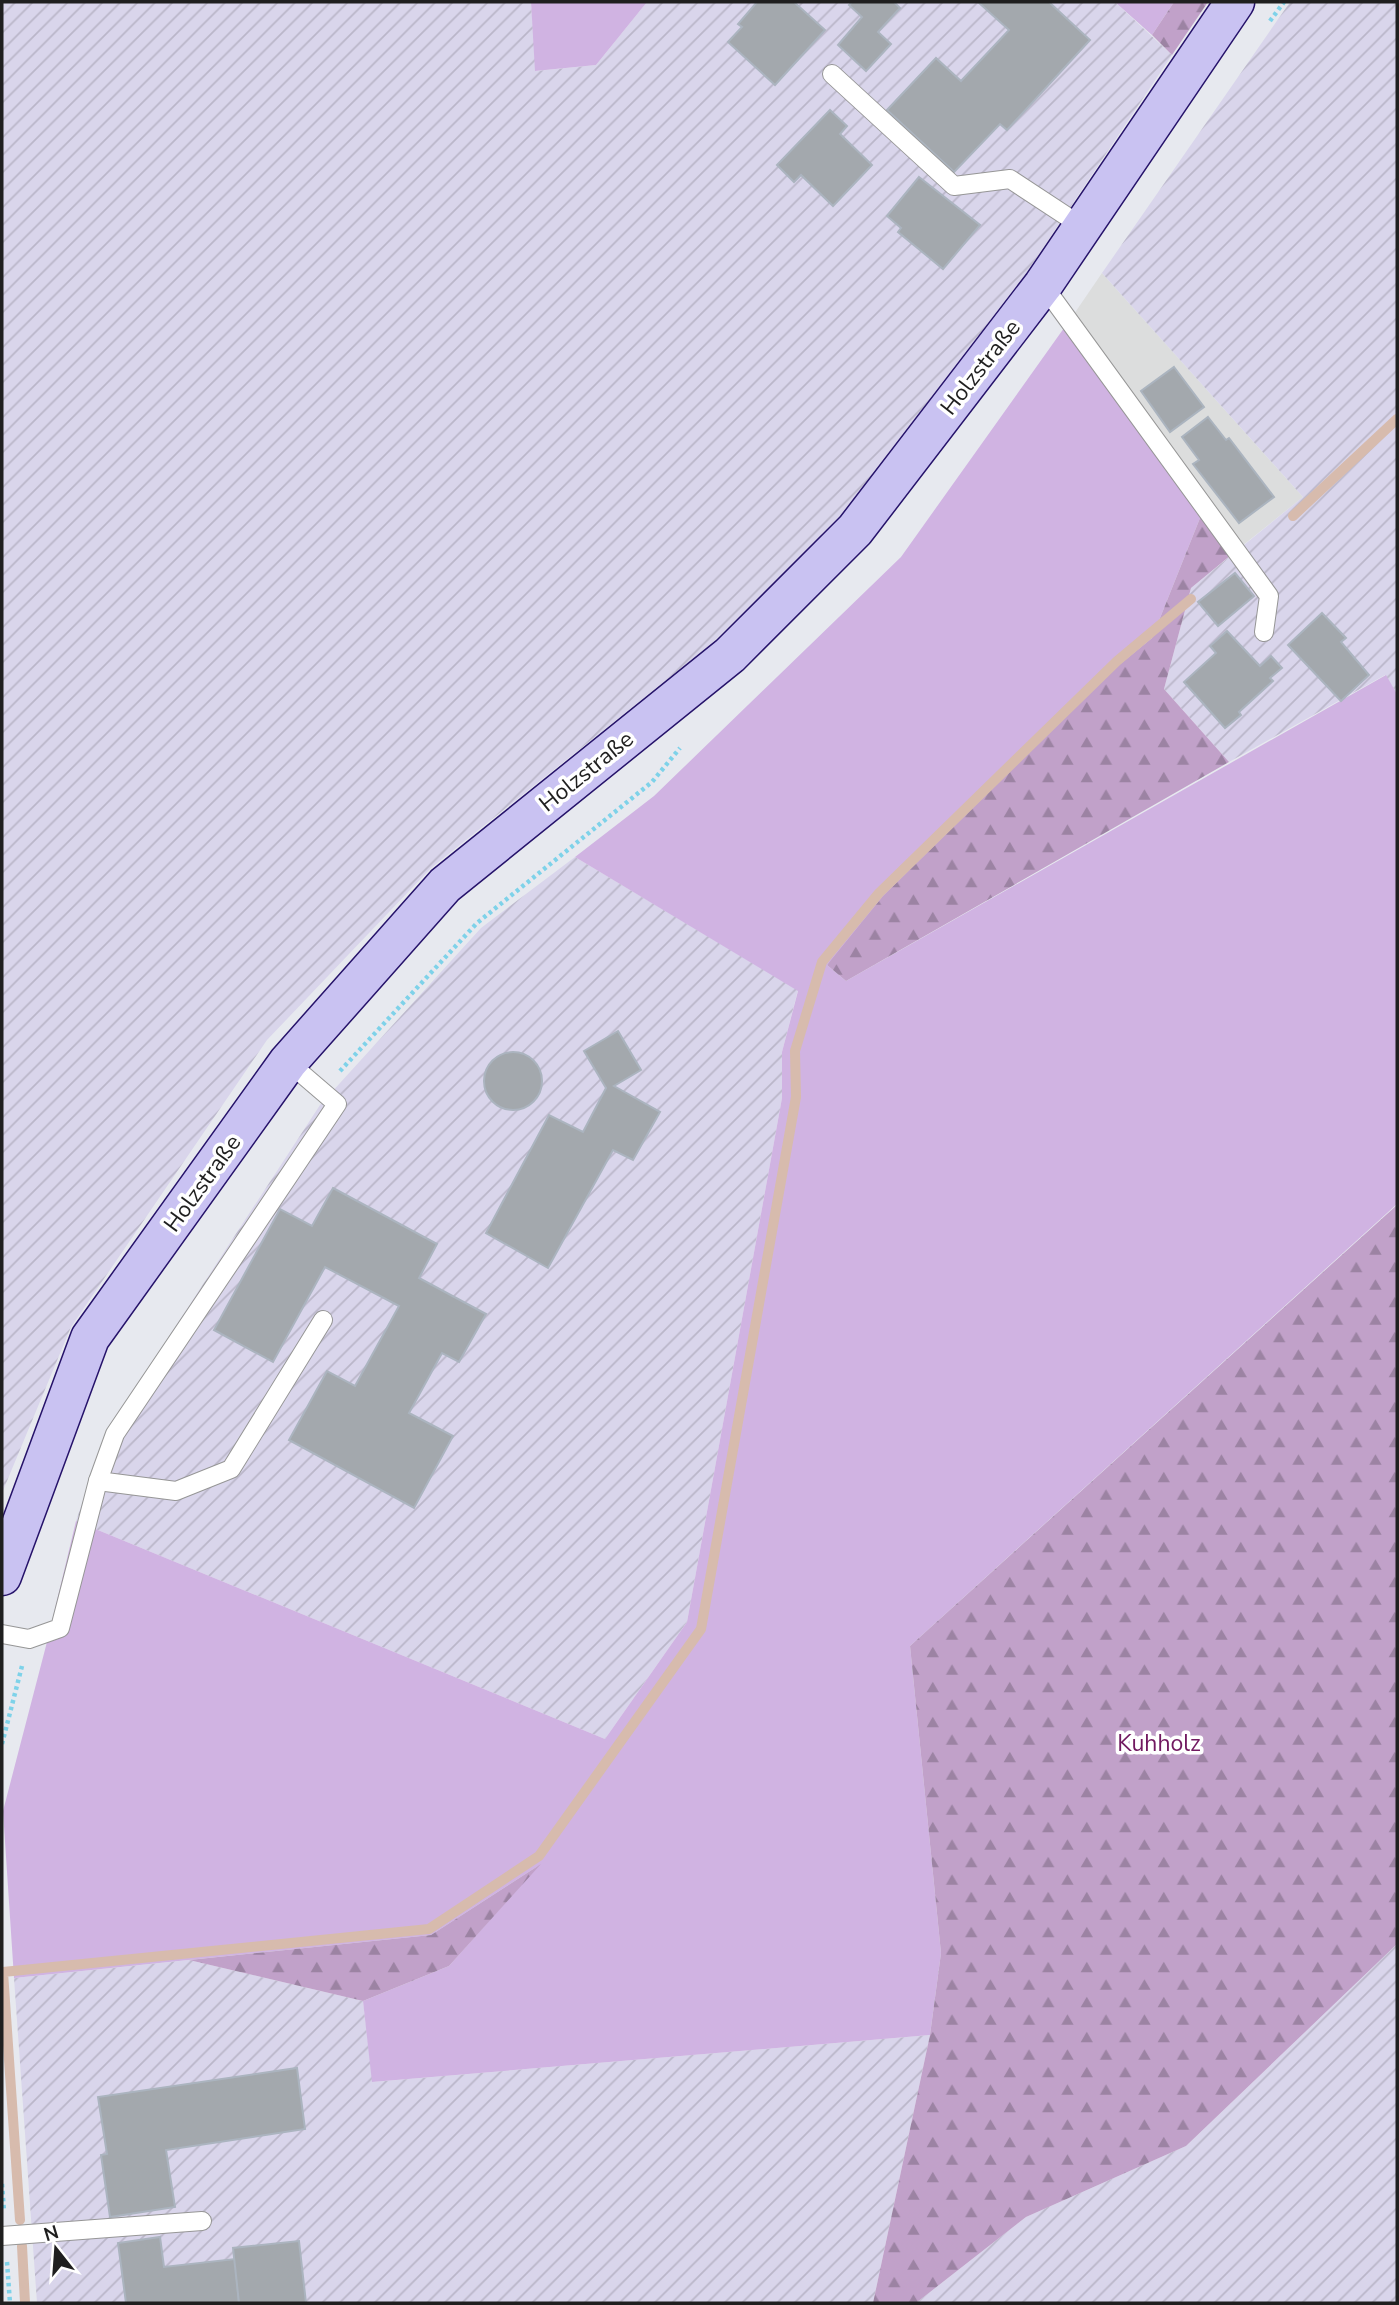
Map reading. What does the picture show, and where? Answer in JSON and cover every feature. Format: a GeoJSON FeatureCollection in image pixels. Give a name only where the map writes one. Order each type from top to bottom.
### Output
{"type":"FeatureCollection","features":[{"type":"Feature","properties":{"kind":"main road","name":"Holzstraße"},"geometry":{"type":"LineString","coordinates":[[2,1576],[90,1338],[288,1062],[445,885],[730,655],[855,530],[1043,285],[1235,2]]}},
{"type":"Feature","properties":{"kind":"lane"},"geometry":{"type":"LineString","coordinates":[[832,74],[954,186],[1010,179],[1083,227]]}},
{"type":"Feature","properties":{"kind":"lane"},"geometry":{"type":"LineString","coordinates":[[1043,285],[1269,596],[1264,632]]}},
{"type":"Feature","properties":{"kind":"lane"},"geometry":{"type":"LineString","coordinates":[[2,1634],[29,1639],[60,1628],[98,1481],[115,1434],[337,1104],[288,1062]]}},
{"type":"Feature","properties":{"kind":"lane"},"geometry":{"type":"LineString","coordinates":[[98,1481],[176,1491],[230,1469],[323,1320]]}},
{"type":"Feature","properties":{"kind":"lane"},"geometry":{"type":"LineString","coordinates":[[2,2236],[202,2221]]}},
{"type":"Feature","properties":{"kind":"path"},"geometry":{"type":"LineString","coordinates":[[1268,24],[1284,2]]}},
{"type":"Feature","properties":{"kind":"path"},"geometry":{"type":"LineString","coordinates":[[322,1091],[477,923],[652,782],[683,744]]}},
{"type":"Feature","properties":{"kind":"path"},"geometry":{"type":"LineString","coordinates":[[2,1744],[29,1639]]}},
{"type":"Feature","properties":{"kind":"shaded area"},"geometry":{"type":"Polygon","coordinates":[[[2,2],[531,2],[536,71],[596,65],[647,2],[1115,2],[1172,55],[1027,272],[842,516],[710,645],[431,868],[267,1040],[71,1327],[2,1493],[2,2]]]}},
{"type":"Feature","properties":{"kind":"shaded area"},"geometry":{"type":"Polygon","coordinates":[[[531,2],[647,2],[596,65],[535,71],[531,2]]]}},
{"type":"Feature","properties":{"kind":"shaded area"},"geometry":{"type":"Polygon","coordinates":[[[1115,2],[1174,2],[1152,35],[1115,2]]]}},
{"type":"Feature","properties":{"kind":"shaded area"},"geometry":{"type":"Polygon","coordinates":[[[1290,2],[1397,2],[1397,694],[1385,675],[1229,762],[1164,689],[1191,588],[1303,497],[1102,273],[1290,2]]]}},
{"type":"Feature","properties":{"kind":"shaded area"},"geometry":{"type":"Polygon","coordinates":[[[1102,273],[1303,497],[1242,546],[1074,314],[1102,273]]]}},
{"type":"Feature","properties":{"kind":"shaded area"},"geometry":{"type":"Polygon","coordinates":[[[1074,314],[1208,498],[1152,638],[1119,665],[827,965],[846,981],[1386,675],[1397,694],[1397,1204],[910,1646],[941,1953],[930,2035],[372,2082],[363,2001],[449,1966],[538,1866],[431,1935],[14,1978],[3,1811],[76,1521],[605,1739],[687,1622],[782,1098],[782,1052],[798,991],[575,857],[654,796],[901,557],[1074,314]]]}},
{"type":"Feature","properties":{"kind":"shaded area"},"geometry":{"type":"Polygon","coordinates":[[[575,857],[798,990],[782,1052],[782,1098],[687,1622],[605,1739],[76,1521],[106,1433],[320,1105],[481,928],[575,857]]]}},
{"type":"Feature","properties":{"kind":"shaded area"},"geometry":{"type":"Polygon","coordinates":[[[1397,1944],[1397,2303],[916,2303],[1026,2217],[1186,2146],[1397,1944]]]}},
{"type":"Feature","properties":{"kind":"shaded area"},"geometry":{"type":"Polygon","coordinates":[[[189,1960],[363,2001],[373,2082],[930,2035],[873,2303],[37,2303],[14,1978],[189,1960]]]}},
{"type":"Feature","properties":{"kind":"green space"},"geometry":{"type":"Polygon","coordinates":[[[1174,2],[1208,2],[1172,55],[1152,35],[1174,2]]]}},
{"type":"Feature","properties":{"kind":"green space"},"geometry":{"type":"Polygon","coordinates":[[[1208,498],[1242,546],[1191,588],[1164,689],[1229,762],[846,981],[827,965],[883,896],[1119,665],[1152,638],[1208,498]]]}},
{"type":"Feature","properties":{"kind":"green space","name":"Kuhholz"},"geometry":{"type":"Polygon","coordinates":[[[1397,1205],[1397,1944],[1186,2146],[1026,2217],[916,2303],[873,2303],[930,2035],[941,1953],[910,1646],[1397,1205]]]}},
{"type":"Feature","properties":{"kind":"green space"},"geometry":{"type":"Polygon","coordinates":[[[541,1864],[449,1966],[363,2001],[189,1960],[431,1935],[541,1864]]]}},
{"type":"Feature","properties":{"kind":"building"},"geometry":{"type":"Polygon","coordinates":[[[757,2],[794,2],[825,30],[775,85],[728,42],[742,27],[738,24],[757,2]]]}},
{"type":"Feature","properties":{"kind":"building"},"geometry":{"type":"Polygon","coordinates":[[[852,2],[894,2],[900,8],[878,32],[891,44],[866,71],[838,45],[862,17],[849,5],[852,2]]]}},
{"type":"Feature","properties":{"kind":"building"},"geometry":{"type":"Polygon","coordinates":[[[978,2],[1049,2],[1090,40],[1007,130],[1000,124],[954,172],[887,110],[936,58],[961,81],[1009,30],[978,2]]]}},
{"type":"Feature","properties":{"kind":"building"},"geometry":{"type":"Polygon","coordinates":[[[830,110],[847,126],[840,134],[872,165],[833,206],[801,175],[794,182],[777,165],[830,110]]]}},
{"type":"Feature","properties":{"kind":"building"},"geometry":{"type":"Polygon","coordinates":[[[919,177],[980,225],[943,269],[898,232],[901,228],[887,216],[919,177]]]}},
{"type":"Feature","properties":{"kind":"building"},"geometry":{"type":"Polygon","coordinates":[[[1174,367],[1204,407],[1170,432],[1141,391],[1174,367]]]}},
{"type":"Feature","properties":{"kind":"building"},"geometry":{"type":"Polygon","coordinates":[[[1208,417],[1226,440],[1229,438],[1274,497],[1239,523],[1193,464],[1199,460],[1182,437],[1208,417]]]}},
{"type":"Feature","properties":{"kind":"building"},"geometry":{"type":"Polygon","coordinates":[[[1235,573],[1254,596],[1218,626],[1198,602],[1235,573]]]}},
{"type":"Feature","properties":{"kind":"building"},"geometry":{"type":"Polygon","coordinates":[[[1322,613],[1346,638],[1341,642],[1369,675],[1341,701],[1288,645],[1322,613]]]}},
{"type":"Feature","properties":{"kind":"building"},"geometry":{"type":"Polygon","coordinates":[[[1227,631],[1260,666],[1271,656],[1282,668],[1270,678],[1273,681],[1239,712],[1241,715],[1225,728],[1184,682],[1216,653],[1210,646],[1227,631]]]}},
{"type":"Feature","properties":{"kind":"building"},"geometry":{"type":"Polygon","coordinates":[[[618,1031],[641,1070],[614,1086],[660,1112],[633,1160],[613,1150],[548,1268],[486,1233],[549,1115],[583,1132],[606,1088],[584,1051],[618,1031]]]}},
{"type":"Feature","properties":{"kind":"building"},"geometry":{"type":"Polygon","coordinates":[[[513,1052],[524,1054],[537,1065],[542,1081],[540,1092],[529,1105],[513,1110],[502,1108],[489,1097],[484,1081],[486,1070],[497,1057],[513,1052]]]}},
{"type":"Feature","properties":{"kind":"building"},"geometry":{"type":"Polygon","coordinates":[[[333,1188],[437,1244],[419,1278],[486,1314],[459,1362],[442,1353],[409,1413],[453,1436],[414,1508],[289,1440],[327,1371],[355,1386],[399,1306],[325,1267],[273,1362],[214,1330],[280,1209],[312,1226],[333,1188]]]}},
{"type":"Feature","properties":{"kind":"building"},"geometry":{"type":"Polygon","coordinates":[[[297,2068],[305,2129],[166,2150],[175,2207],[110,2217],[101,2155],[107,2154],[98,2097],[297,2068]]]}},
{"type":"Feature","properties":{"kind":"building"},"geometry":{"type":"Polygon","coordinates":[[[160,2237],[164,2267],[235,2259],[239,2303],[126,2303],[118,2243],[160,2237]]]}},
{"type":"Feature","properties":{"kind":"building"},"geometry":{"type":"Polygon","coordinates":[[[299,2241],[306,2303],[239,2303],[233,2248],[299,2241]]]}},
{"type":"Feature","properties":{"kind":"waterway"},"geometry":{"type":"LineString","coordinates":[[1293,516],[1397,419]]}},
{"type":"Feature","properties":{"kind":"waterway"},"geometry":{"type":"LineString","coordinates":[[20,2220],[3,1972],[429,1929],[539,1856],[701,1629],[796,1097],[795,1051],[822,962],[879,893],[1117,661],[1191,599]]}},
{"type":"Feature","properties":{"kind":"waterway"},"geometry":{"type":"LineString","coordinates":[[22,2246],[25,2303]]}}]}
